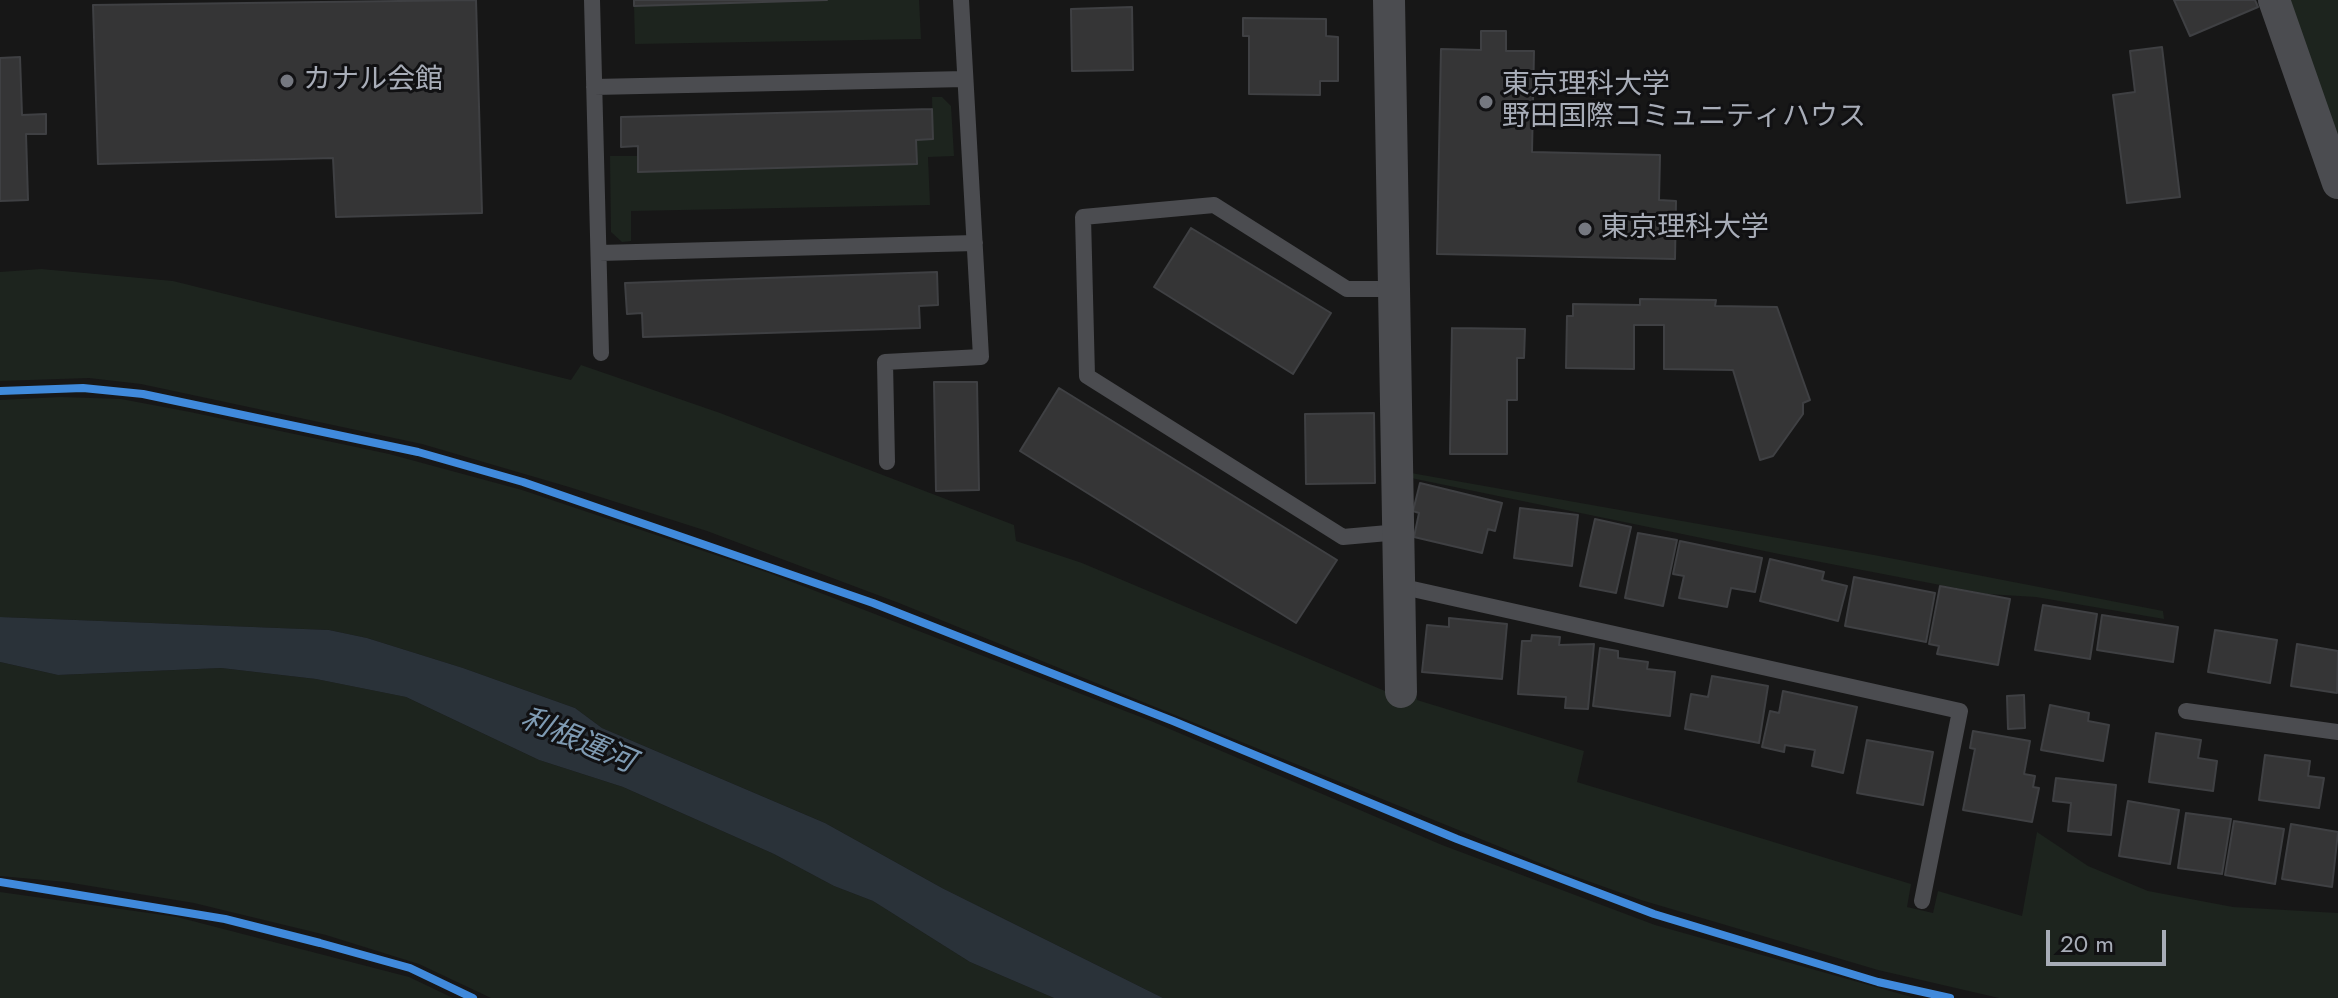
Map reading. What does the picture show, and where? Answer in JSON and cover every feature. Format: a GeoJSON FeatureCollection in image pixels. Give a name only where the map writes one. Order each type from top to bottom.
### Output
{"type":"FeatureCollection","features":[{"type":"Feature","properties":{"kind":"street"},"geometry":{"type":"LineString","coordinates":[[1389,0],[1401,692]]}},
{"type":"Feature","properties":{"kind":"street"},"geometry":{"type":"LineString","coordinates":[[2274,0],[2338,183]]}},
{"type":"Feature","properties":{"kind":"lane"},"geometry":{"type":"LineString","coordinates":[[592,0],[601,353]]}},
{"type":"Feature","properties":{"kind":"lane"},"geometry":{"type":"LineString","coordinates":[[887,462],[885,362],[981,357],[961,0]]}},
{"type":"Feature","properties":{"kind":"lane"},"geometry":{"type":"LineString","coordinates":[[594,87],[965,79]]}},
{"type":"Feature","properties":{"kind":"lane"},"geometry":{"type":"LineString","coordinates":[[1394,289],[1347,289],[1214,205],[1083,217],[1087,376],[1343,537],[1399,532]]}},
{"type":"Feature","properties":{"kind":"lane"},"geometry":{"type":"LineString","coordinates":[[599,253],[975,243]]}},
{"type":"Feature","properties":{"kind":"lane"},"geometry":{"type":"LineString","coordinates":[[1399,586],[1960,711],[1922,901]]}},
{"type":"Feature","properties":{"kind":"lane"},"geometry":{"type":"LineString","coordinates":[[2186,711],[2338,732]]}},
{"type":"Feature","properties":{"kind":"shaded area"},"geometry":{"type":"Polygon","coordinates":[[[919,0],[921,39],[635,44],[634,6],[919,0]]]}},
{"type":"Feature","properties":{"kind":"shaded area"},"geometry":{"type":"Polygon","coordinates":[[[2288,0],[2338,0],[2338,147],[2288,0]]]}},
{"type":"Feature","properties":{"kind":"shaded area"},"geometry":{"type":"Polygon","coordinates":[[[932,97],[942,97],[951,106],[954,156],[928,157],[930,205],[631,211],[631,241],[622,242],[611,232],[610,156],[638,156],[639,172],[916,164],[916,140],[933,139],[932,97]]]}},
{"type":"Feature","properties":{"kind":"shaded area"},"geometry":{"type":"Polygon","coordinates":[[[41,269],[173,281],[571,380],[581,365],[720,413],[1014,525],[1016,541],[1082,563],[1385,691],[1416,674],[1417,700],[1584,751],[1577,782],[1911,884],[1907,907],[1933,913],[1938,891],[2022,916],[2037,832],[2088,866],[2148,891],[2233,907],[2338,913],[2338,998],[1999,998],[1878,970],[1641,900],[1557,870],[899,603],[707,531],[569,487],[422,444],[141,384],[89,378],[0,381],[0,272],[41,269]]]}},
{"type":"Feature","properties":{"kind":"shaded area"},"geometry":{"type":"Polygon","coordinates":[[[61,397],[121,399],[190,412],[389,454],[522,490],[769,573],[1151,721],[1442,845],[1655,925],[1915,998],[1163,998],[942,888],[825,823],[602,728],[575,708],[463,668],[367,638],[329,630],[0,617],[0,400],[61,397]]]}},
{"type":"Feature","properties":{"kind":"shaded area"},"geometry":{"type":"Polygon","coordinates":[[[1411,473],[1874,555],[2163,611],[2164,619],[2036,597],[1987,594],[1779,554],[1411,478],[1411,473]]]}},
{"type":"Feature","properties":{"kind":"shaded area"},"geometry":{"type":"Polygon","coordinates":[[[0,662],[58,675],[221,668],[316,679],[406,697],[539,760],[623,787],[774,854],[834,886],[873,901],[970,962],[1054,998],[491,998],[419,964],[326,935],[194,903],[66,882],[0,876],[0,662]]]}},
{"type":"Feature","properties":{"kind":"shaded area"},"geometry":{"type":"Polygon","coordinates":[[[0,892],[177,917],[409,977],[453,998],[0,998],[0,892]]]}},
{"type":"Feature","properties":{"kind":"water","name":"利根運河"},"geometry":{"type":"Polygon","coordinates":[[[0,617],[329,630],[367,638],[463,668],[575,708],[602,728],[825,823],[942,888],[1163,998],[1054,998],[970,962],[873,901],[834,886],[774,854],[623,787],[539,760],[406,697],[316,679],[221,668],[58,675],[0,662],[0,617]]]}},
{"type":"Feature","properties":{"kind":"building","name":"カナル会館"},"geometry":{"type":"Polygon","coordinates":[[[476,0],[482,213],[336,217],[333,158],[98,164],[93,5],[476,0]]]}},
{"type":"Feature","properties":{"kind":"building"},"geometry":{"type":"Polygon","coordinates":[[[634,0],[827,0],[634,6],[634,0]]]}},
{"type":"Feature","properties":{"kind":"building"},"geometry":{"type":"Polygon","coordinates":[[[2174,0],[2255,0],[2258,7],[2190,36],[2174,0]]]}},
{"type":"Feature","properties":{"kind":"building"},"geometry":{"type":"Polygon","coordinates":[[[1132,7],[1133,70],[1072,71],[1071,9],[1132,7]]]}},
{"type":"Feature","properties":{"kind":"building"},"geometry":{"type":"Polygon","coordinates":[[[1243,18],[1326,19],[1326,36],[1338,37],[1338,81],[1320,81],[1320,95],[1249,94],[1249,36],[1243,36],[1243,18]]]}},
{"type":"Feature","properties":{"kind":"building","name":"東京理科大学 野田国際コミュニティハウス"},"geometry":{"type":"Polygon","coordinates":[[[1481,31],[1506,31],[1506,51],[1534,51],[1532,152],[1660,155],[1659,200],[1676,201],[1675,259],[1437,254],[1441,49],[1481,50],[1481,31]]]}},
{"type":"Feature","properties":{"kind":"building"},"geometry":{"type":"Polygon","coordinates":[[[2162,47],[2180,197],[2127,203],[2113,95],[2135,92],[2130,51],[2162,47]]]}},
{"type":"Feature","properties":{"kind":"building"},"geometry":{"type":"Polygon","coordinates":[[[20,57],[22,115],[46,114],[46,134],[26,134],[28,200],[0,201],[0,58],[20,57]]]}},
{"type":"Feature","properties":{"kind":"building"},"geometry":{"type":"Polygon","coordinates":[[[932,109],[933,139],[916,140],[917,164],[638,172],[638,146],[621,147],[621,117],[932,109]]]}},
{"type":"Feature","properties":{"kind":"building"},"geometry":{"type":"Polygon","coordinates":[[[1191,228],[1331,313],[1293,374],[1154,287],[1191,228]]]}},
{"type":"Feature","properties":{"kind":"building"},"geometry":{"type":"Polygon","coordinates":[[[937,272],[938,305],[919,306],[920,328],[643,337],[642,313],[627,314],[625,283],[937,272]]]}},
{"type":"Feature","properties":{"kind":"building"},"geometry":{"type":"Polygon","coordinates":[[[1640,299],[1716,300],[1715,306],[1777,307],[1810,400],[1803,403],[1803,414],[1773,456],[1760,460],[1733,370],[1664,369],[1664,325],[1634,325],[1634,369],[1566,368],[1567,316],[1573,316],[1573,304],[1640,305],[1640,299]]]}},
{"type":"Feature","properties":{"kind":"building"},"geometry":{"type":"Polygon","coordinates":[[[1452,328],[1525,329],[1524,358],[1517,358],[1517,400],[1507,400],[1507,454],[1450,454],[1452,328]]]}},
{"type":"Feature","properties":{"kind":"building"},"geometry":{"type":"Polygon","coordinates":[[[934,382],[977,382],[979,490],[936,491],[934,382]]]}},
{"type":"Feature","properties":{"kind":"building"},"geometry":{"type":"Polygon","coordinates":[[[1059,388],[1337,560],[1296,623],[1020,451],[1059,388]]]}},
{"type":"Feature","properties":{"kind":"building"},"geometry":{"type":"Polygon","coordinates":[[[1374,413],[1375,483],[1306,484],[1305,414],[1374,413]]]}},
{"type":"Feature","properties":{"kind":"building"},"geometry":{"type":"Polygon","coordinates":[[[1420,483],[1502,503],[1495,531],[1488,529],[1482,553],[1414,537],[1419,513],[1413,511],[1420,483]]]}},
{"type":"Feature","properties":{"kind":"building"},"geometry":{"type":"Polygon","coordinates":[[[1520,508],[1578,515],[1572,566],[1514,558],[1520,508]]]}},
{"type":"Feature","properties":{"kind":"building"},"geometry":{"type":"Polygon","coordinates":[[[1595,519],[1631,527],[1616,593],[1580,586],[1595,519]]]}},
{"type":"Feature","properties":{"kind":"building"},"geometry":{"type":"Polygon","coordinates":[[[1638,533],[1677,540],[1663,606],[1625,598],[1638,533]]]}},
{"type":"Feature","properties":{"kind":"building"},"geometry":{"type":"Polygon","coordinates":[[[1680,541],[1762,558],[1755,592],[1731,588],[1727,607],[1679,598],[1684,576],[1673,574],[1680,541]]]}},
{"type":"Feature","properties":{"kind":"building"},"geometry":{"type":"Polygon","coordinates":[[[1770,559],[1824,572],[1822,580],[1847,586],[1838,621],[1760,601],[1770,559]]]}},
{"type":"Feature","properties":{"kind":"building"},"geometry":{"type":"Polygon","coordinates":[[[1854,577],[1935,593],[1926,642],[1845,626],[1854,577]]]}},
{"type":"Feature","properties":{"kind":"building"},"geometry":{"type":"Polygon","coordinates":[[[1940,586],[2010,599],[1998,665],[1937,654],[1939,646],[1929,644],[1940,586]]]}},
{"type":"Feature","properties":{"kind":"building"},"geometry":{"type":"Polygon","coordinates":[[[2043,605],[2097,614],[2090,659],[2035,650],[2043,605]]]}},
{"type":"Feature","properties":{"kind":"building"},"geometry":{"type":"Polygon","coordinates":[[[2102,615],[2178,627],[2173,662],[2097,650],[2102,615]]]}},
{"type":"Feature","properties":{"kind":"building"},"geometry":{"type":"Polygon","coordinates":[[[1449,618],[1507,624],[1502,679],[1422,672],[1427,625],[1449,627],[1449,618]]]}},
{"type":"Feature","properties":{"kind":"building"},"geometry":{"type":"Polygon","coordinates":[[[2215,630],[2277,640],[2270,683],[2208,672],[2215,630]]]}},
{"type":"Feature","properties":{"kind":"building"},"geometry":{"type":"Polygon","coordinates":[[[1532,635],[1560,637],[1559,645],[1594,644],[1588,709],[1565,708],[1566,697],[1518,694],[1522,641],[1531,641],[1532,635]]]}},
{"type":"Feature","properties":{"kind":"building"},"geometry":{"type":"Polygon","coordinates":[[[2297,644],[2338,651],[2337,693],[2291,686],[2297,644]]]}},
{"type":"Feature","properties":{"kind":"building"},"geometry":{"type":"Polygon","coordinates":[[[1600,648],[1618,651],[1618,658],[1648,662],[1647,669],[1675,672],[1670,716],[1593,706],[1600,648]]]}},
{"type":"Feature","properties":{"kind":"building"},"geometry":{"type":"Polygon","coordinates":[[[1712,676],[1768,686],[1759,743],[1685,729],[1691,694],[1708,697],[1712,676]]]}},
{"type":"Feature","properties":{"kind":"building"},"geometry":{"type":"Polygon","coordinates":[[[1783,691],[1857,707],[1843,773],[1812,766],[1815,750],[1785,745],[1784,752],[1762,747],[1770,711],[1779,713],[1783,691]]]}},
{"type":"Feature","properties":{"kind":"building"},"geometry":{"type":"Polygon","coordinates":[[[2024,695],[2025,728],[2008,729],[2007,696],[2024,695]]]}},
{"type":"Feature","properties":{"kind":"building"},"geometry":{"type":"Polygon","coordinates":[[[2050,705],[2089,713],[2088,721],[2109,725],[2103,761],[2041,750],[2050,705]]]}},
{"type":"Feature","properties":{"kind":"building"},"geometry":{"type":"Polygon","coordinates":[[[1973,731],[2030,741],[2024,774],[2035,776],[2033,787],[2039,788],[2032,822],[1963,810],[1975,749],[1970,748],[1973,731]]]}},
{"type":"Feature","properties":{"kind":"building"},"geometry":{"type":"Polygon","coordinates":[[[2156,733],[2201,740],[2198,758],[2217,761],[2213,791],[2149,782],[2156,733]]]}},
{"type":"Feature","properties":{"kind":"building"},"geometry":{"type":"Polygon","coordinates":[[[1867,740],[1933,752],[1923,805],[1857,793],[1867,740]]]}},
{"type":"Feature","properties":{"kind":"building"},"geometry":{"type":"Polygon","coordinates":[[[2265,755],[2310,761],[2308,776],[2324,778],[2319,808],[2259,800],[2265,755]]]}},
{"type":"Feature","properties":{"kind":"building"},"geometry":{"type":"Polygon","coordinates":[[[2056,778],[2116,785],[2111,835],[2068,831],[2071,803],[2053,801],[2056,778]]]}},
{"type":"Feature","properties":{"kind":"building"},"geometry":{"type":"Polygon","coordinates":[[[2128,801],[2179,810],[2170,864],[2119,856],[2128,801]]]}},
{"type":"Feature","properties":{"kind":"building"},"geometry":{"type":"Polygon","coordinates":[[[2186,813],[2231,819],[2222,874],[2178,868],[2186,813]]]}},
{"type":"Feature","properties":{"kind":"building"},"geometry":{"type":"Polygon","coordinates":[[[2234,821],[2284,829],[2275,884],[2225,875],[2234,821]]]}},
{"type":"Feature","properties":{"kind":"building"},"geometry":{"type":"Polygon","coordinates":[[[2291,824],[2338,832],[2332,887],[2282,879],[2291,824]]]}},
{"type":"Feature","properties":{"kind":"cycle path"},"geometry":{"type":"LineString","coordinates":[[0,391],[83,388],[143,394],[418,452],[523,482],[873,603],[1173,721],[1457,839],[1654,914],[1878,982],[1950,998]]}},
{"type":"Feature","properties":{"kind":"cycle path"},"geometry":{"type":"LineString","coordinates":[[0,882],[225,919],[410,968],[473,998]]}},
{"type":"Feature","properties":{"kind":"place","name":"カナル会館"},"geometry":{"type":"Point","coordinates":[287,81]}},
{"type":"Feature","properties":{"kind":"place","name":"東京理科大学 野田国際コミュニティハウス"},"geometry":{"type":"Point","coordinates":[1486,102]}},
{"type":"Feature","properties":{"kind":"place","name":"東京理科大学"},"geometry":{"type":"Point","coordinates":[1585,229]}}]}
